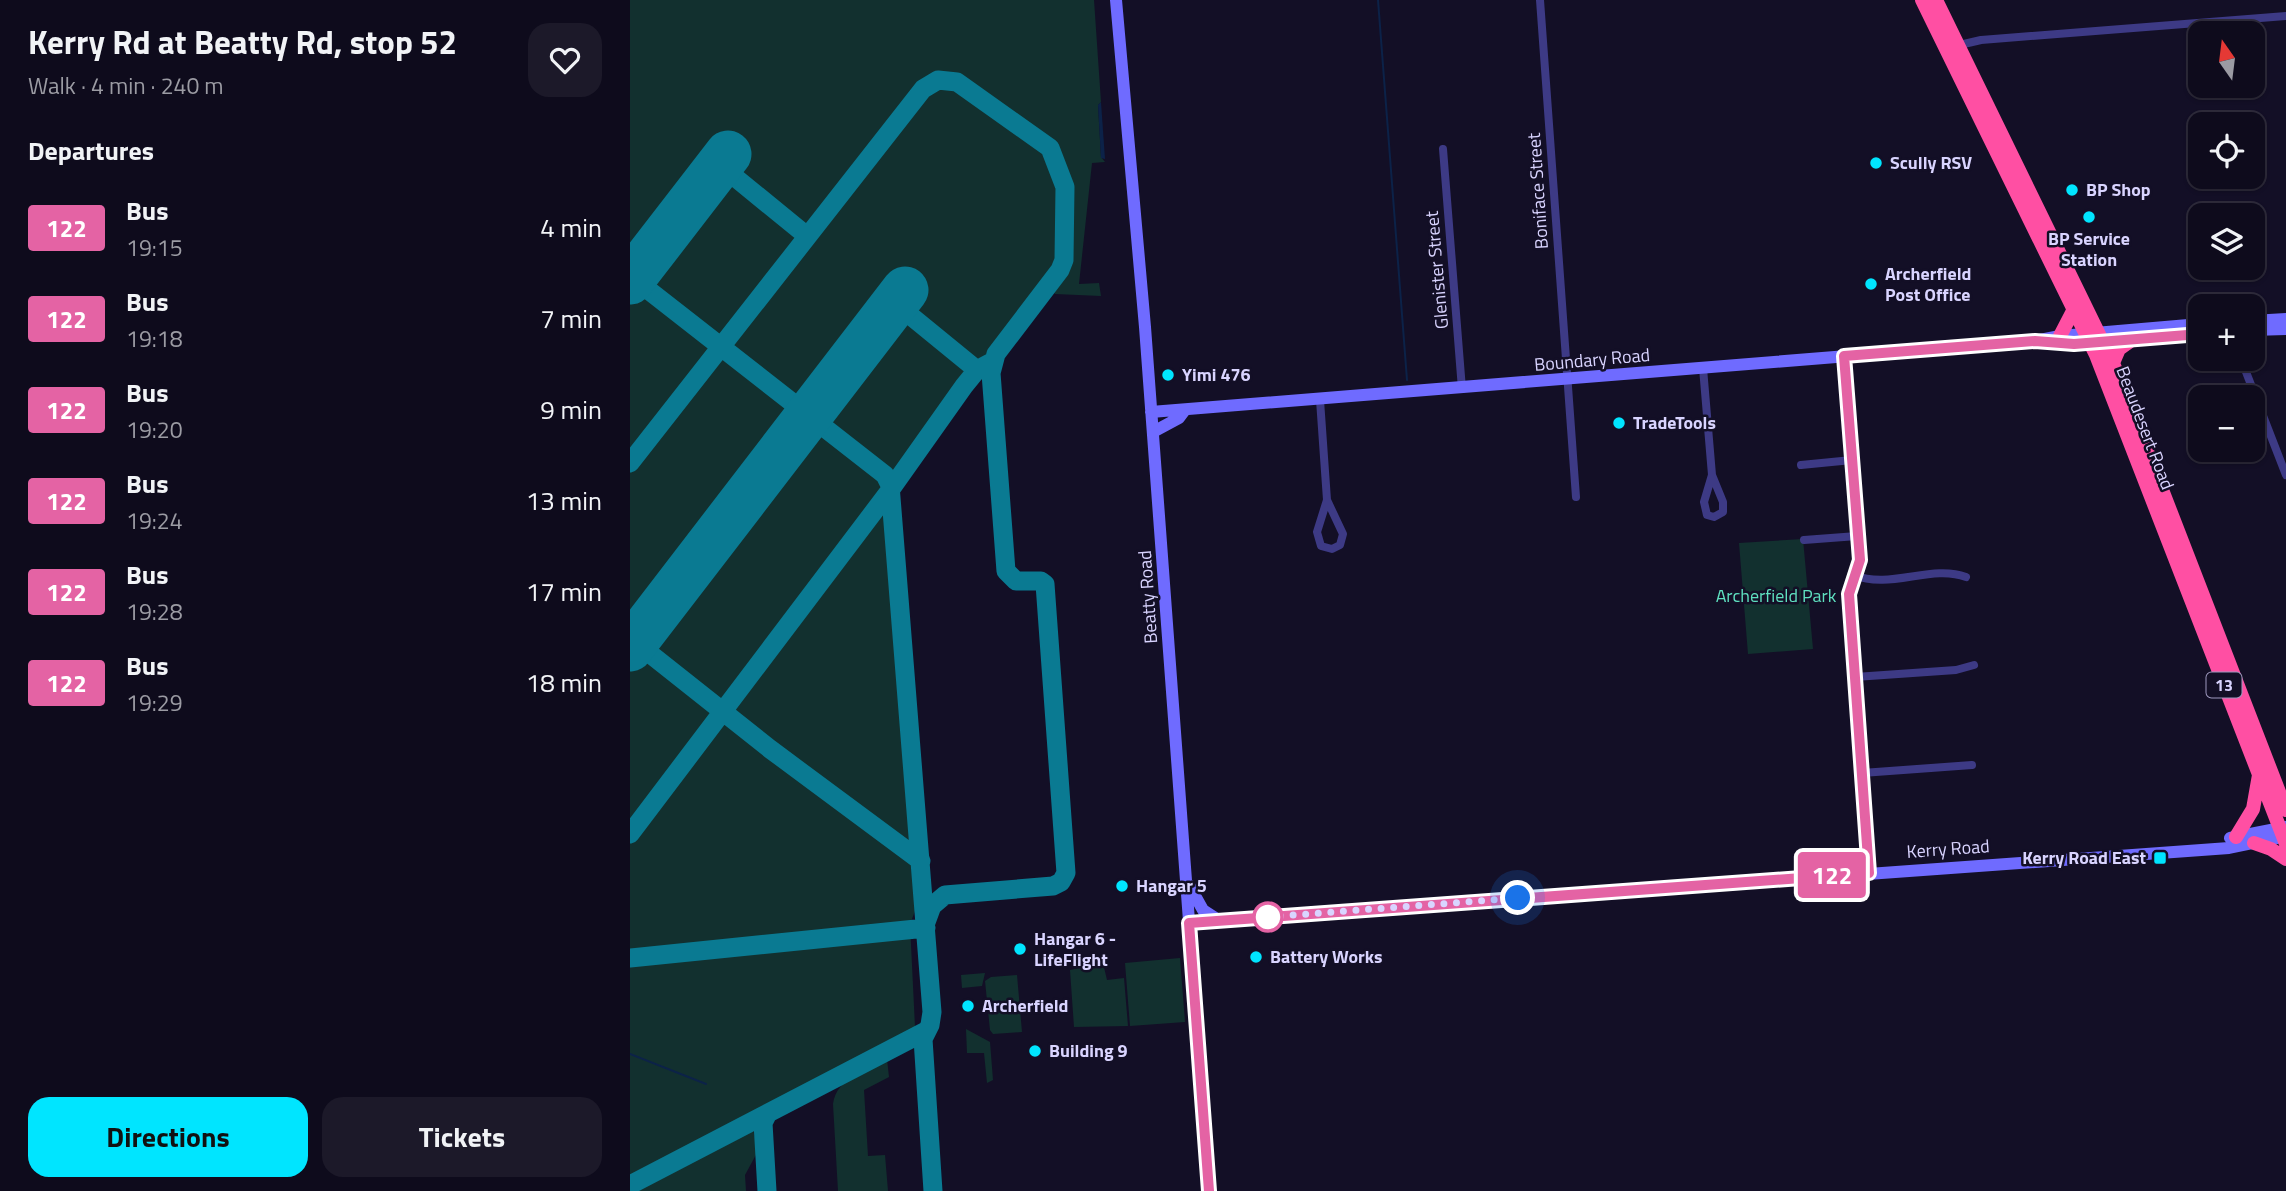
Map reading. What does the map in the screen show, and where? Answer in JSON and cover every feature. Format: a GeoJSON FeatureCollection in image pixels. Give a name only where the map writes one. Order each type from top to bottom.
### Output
{"type":"FeatureCollection","features":[{"type":"Feature","properties":{"kind":"highway","name":"Beaudesert Road"},"geometry":{"type":"LineString","coordinates":[[1922,0],[1952,47],[2095,338],[2259,775],[2284,834]]}},
{"type":"Feature","properties":{"kind":"highway","name":"Beaudesert Road"},"geometry":{"type":"LineString","coordinates":[[1936,0],[1952,47],[2074,309],[2113,363],[2284,803]]}},
{"type":"Feature","properties":{"kind":"highway"},"geometry":{"type":"LineString","coordinates":[[2060,336],[2074,309]]}},
{"type":"Feature","properties":{"kind":"highway"},"geometry":{"type":"LineString","coordinates":[[2113,363],[2119,349],[2133,339]]}},
{"type":"Feature","properties":{"kind":"highway"},"geometry":{"type":"LineString","coordinates":[[2236,837],[2253,809],[2259,775]]}},
{"type":"Feature","properties":{"kind":"highway"},"geometry":{"type":"LineString","coordinates":[[2253,844],[2271,849],[2286,859]]}},
{"type":"Feature","properties":{"kind":"main road","name":"Beatty Road"},"geometry":{"type":"LineString","coordinates":[[1116,0],[1152,412],[1209,1191]]}},
{"type":"Feature","properties":{"kind":"main road"},"geometry":{"type":"LineString","coordinates":[[2265,320],[2286,319]]}},
{"type":"Feature","properties":{"kind":"main road","name":"Boundary Road"},"geometry":{"type":"LineString","coordinates":[[1152,412],[2095,338],[2188,326]]}},
{"type":"Feature","properties":{"kind":"main road"},"geometry":{"type":"LineString","coordinates":[[2265,330],[2286,329]]}},
{"type":"Feature","properties":{"kind":"main road","name":"Boundary Road"},"geometry":{"type":"LineString","coordinates":[[2035,341],[2060,336],[2133,339],[2188,335]]}},
{"type":"Feature","properties":{"kind":"main road"},"geometry":{"type":"LineString","coordinates":[[1153,432],[1179,418],[1185,410]]}},
{"type":"Feature","properties":{"kind":"main road","name":"Kerry Road"},"geometry":{"type":"LineString","coordinates":[[2207,847],[2236,837],[2284,834]]}},
{"type":"Feature","properties":{"kind":"main road","name":"Kerry Road"},"geometry":{"type":"LineString","coordinates":[[1189,923],[2253,844],[2284,834]]}},
{"type":"Feature","properties":{"kind":"main road"},"geometry":{"type":"LineString","coordinates":[[1185,861],[1196,900],[1203,910],[1220,921]]}},
{"type":"Feature","properties":{"kind":"street","name":"Boniface Street"},"geometry":{"type":"LineString","coordinates":[[1540,0],[1576,497]]}},
{"type":"Feature","properties":{"kind":"street"},"geometry":{"type":"LineString","coordinates":[[1952,47],[1981,40],[2286,16]]}},
{"type":"Feature","properties":{"kind":"street","name":"Glenister Street"},"geometry":{"type":"LineString","coordinates":[[1443,149],[1462,389]]}},
{"type":"Feature","properties":{"kind":"street"},"geometry":{"type":"LineString","coordinates":[[1844,356],[1860,560],[1849,594],[1869,873]]}},
{"type":"Feature","properties":{"kind":"street"},"geometry":{"type":"LineString","coordinates":[[1703,368],[1712,475]]}},
{"type":"Feature","properties":{"kind":"street"},"geometry":{"type":"LineString","coordinates":[[2246,371],[2286,475]]}},
{"type":"Feature","properties":{"kind":"street"},"geometry":{"type":"LineString","coordinates":[[1320,400],[1327,500],[1317,537],[1321,545],[1332,549],[1340,545],[1343,534],[1327,500]]}},
{"type":"Feature","properties":{"kind":"street"},"geometry":{"type":"LineString","coordinates":[[1801,465],[1852,460]]}},
{"type":"Feature","properties":{"kind":"street"},"geometry":{"type":"LineString","coordinates":[[1804,540],[1857,536]]}},
{"type":"Feature","properties":{"kind":"street"},"geometry":{"type":"LineString","coordinates":[[1854,575],[1868,580],[1950,573],[1966,577]]}},
{"type":"Feature","properties":{"kind":"street"},"geometry":{"type":"LineString","coordinates":[[1855,677],[1956,670],[1974,665]]}},
{"type":"Feature","properties":{"kind":"street"},"geometry":{"type":"LineString","coordinates":[[1862,773],[1972,765]]}},
{"type":"Feature","properties":{"kind":"green space"},"geometry":{"type":"Polygon","coordinates":[[[630,0],[1094,0],[1101,102],[1098,105],[1101,157],[1105,162],[1092,163],[1079,284],[1099,283],[1101,296],[1055,294],[1051,288],[1060,273],[1052,271],[887,485],[917,906],[910,924],[915,1027],[912,1031],[630,1176],[630,0]]]}},
{"type":"Feature","properties":{"kind":"green space","name":"Archerfield Park"},"geometry":{"type":"Polygon","coordinates":[[[1803,539],[1813,649],[1748,654],[1739,543],[1803,539]]]}},
{"type":"Feature","properties":{"kind":"green space"},"geometry":{"type":"Polygon","coordinates":[[[1180,958],[1185,1022],[1130,1026],[1125,963],[1180,958]]]}},
{"type":"Feature","properties":{"kind":"green space"},"geometry":{"type":"Polygon","coordinates":[[[1103,963],[1107,980],[1124,978],[1128,1026],[1074,1027],[1070,970],[1103,963]]]}},
{"type":"Feature","properties":{"kind":"green space"},"geometry":{"type":"Polygon","coordinates":[[[985,973],[982,986],[962,988],[961,975],[985,973]]]}},
{"type":"Feature","properties":{"kind":"green space"},"geometry":{"type":"Polygon","coordinates":[[[1017,975],[1022,1032],[993,1034],[990,1030],[985,981],[991,977],[1017,975]]]}},
{"type":"Feature","properties":{"kind":"green space"},"geometry":{"type":"Polygon","coordinates":[[[966,1029],[990,1042],[993,1080],[987,1083],[984,1053],[967,1053],[966,1029]]]}},
{"type":"Feature","properties":{"kind":"green space"},"geometry":{"type":"Polygon","coordinates":[[[887,1059],[889,1077],[864,1090],[868,1156],[885,1155],[888,1191],[838,1191],[833,1104],[836,1095],[840,1087],[854,1075],[887,1059]]]}},
{"type":"Feature","properties":{"kind":"green space"},"geometry":{"type":"Polygon","coordinates":[[[753,1129],[758,1151],[745,1175],[746,1191],[631,1191],[753,1129]]]}},
{"type":"Feature","properties":{"kind":"water"},"geometry":{"type":"Polygon","coordinates":[[[1101,102],[1105,159],[1101,158],[1098,105],[1101,102]]]}},
{"type":"Feature","properties":{"kind":"waterway"},"geometry":{"type":"LineString","coordinates":[[1378,0],[1407,380]]}},
{"type":"Feature","properties":{"kind":"waterway"},"geometry":{"type":"LineString","coordinates":[[630,1054],[706,1084]]}},
{"type":"Feature","properties":{"kind":"taxiway"},"geometry":{"type":"LineString","coordinates":[[630,463],[923,89],[938,80],[957,82],[1050,148],[1065,187],[1064,260],[1060,270],[996,354],[991,373],[1006,571],[1016,581],[1041,581],[1045,584],[1066,873],[1061,882],[1053,886],[945,895],[932,906],[925,925]]}},
{"type":"Feature","properties":{"kind":"taxiway"},"geometry":{"type":"LineString","coordinates":[[720,165],[807,236]]}},
{"type":"Feature","properties":{"kind":"taxiway"},"geometry":{"type":"LineString","coordinates":[[633,278],[885,475],[890,485],[932,1012],[930,1025],[923,1039],[933,1191]]}},
{"type":"Feature","properties":{"kind":"taxiway"},"geometry":{"type":"LineString","coordinates":[[895,303],[977,370]]}},
{"type":"Feature","properties":{"kind":"taxiway"},"geometry":{"type":"LineString","coordinates":[[630,834],[891,489],[964,386],[977,370],[992,362]]}},
{"type":"Feature","properties":{"kind":"taxiway"},"geometry":{"type":"LineString","coordinates":[[630,638],[770,749],[921,861]]}},
{"type":"Feature","properties":{"kind":"taxiway"},"geometry":{"type":"LineString","coordinates":[[630,958],[926,928]]}},
{"type":"Feature","properties":{"kind":"taxiway"},"geometry":{"type":"LineString","coordinates":[[630,1185],[926,1031]]}},
{"type":"Feature","properties":{"kind":"taxiway"},"geometry":{"type":"LineString","coordinates":[[767,1191],[763,1123],[768,1113]]}},
{"type":"Feature","properties":{"kind":"runway"},"geometry":{"type":"LineString","coordinates":[[630,281],[728,154]]}},
{"type":"Feature","properties":{"kind":"runway"},"geometry":{"type":"LineString","coordinates":[[630,648],[905,290]]}},
{"type":"Feature","properties":{"kind":"bus line","name":"122"},"geometry":{"type":"LineString","coordinates":[[1209,1191],[1189,923],[1869,873],[1849,594],[1849,587],[1860,560],[1844,356],[2035,341],[2074,344],[2188,335]]}},
{"type":"Feature","properties":{"kind":"place","name":"Scully RSV"},"geometry":{"type":"Point","coordinates":[1876,163]}},
{"type":"Feature","properties":{"kind":"place","name":"BP Shop"},"geometry":{"type":"Point","coordinates":[2072,190]}},
{"type":"Feature","properties":{"kind":"place","name":"BP Service Station"},"geometry":{"type":"Point","coordinates":[2089,217]}},
{"type":"Feature","properties":{"kind":"place","name":"Archerfield Post Office"},"geometry":{"type":"Point","coordinates":[1871,284]}},
{"type":"Feature","properties":{"kind":"place","name":"Yimi 476"},"geometry":{"type":"Point","coordinates":[1168,375]}},
{"type":"Feature","properties":{"kind":"place","name":"TradeTools"},"geometry":{"type":"Point","coordinates":[1619,423]}},
{"type":"Feature","properties":{"kind":"place","name":"Kerry Road East"},"geometry":{"type":"Point","coordinates":[2160,858]}},
{"type":"Feature","properties":{"kind":"place","name":"Hangar 5"},"geometry":{"type":"Point","coordinates":[1122,886]}},
{"type":"Feature","properties":{"kind":"place","name":"Hangar 6 - LifeFlight"},"geometry":{"type":"Point","coordinates":[1020,949]}},
{"type":"Feature","properties":{"kind":"place","name":"Battery Works"},"geometry":{"type":"Point","coordinates":[1256,957]}},
{"type":"Feature","properties":{"kind":"place","name":"Archerfield"},"geometry":{"type":"Point","coordinates":[968,1006]}},
{"type":"Feature","properties":{"kind":"place","name":"Building 9"},"geometry":{"type":"Point","coordinates":[1035,1051]}},
{"type":"Feature","properties":{"kind":"route"},"geometry":{"type":"LineString","coordinates":[[1268,917],[1518,898]]}}]}
